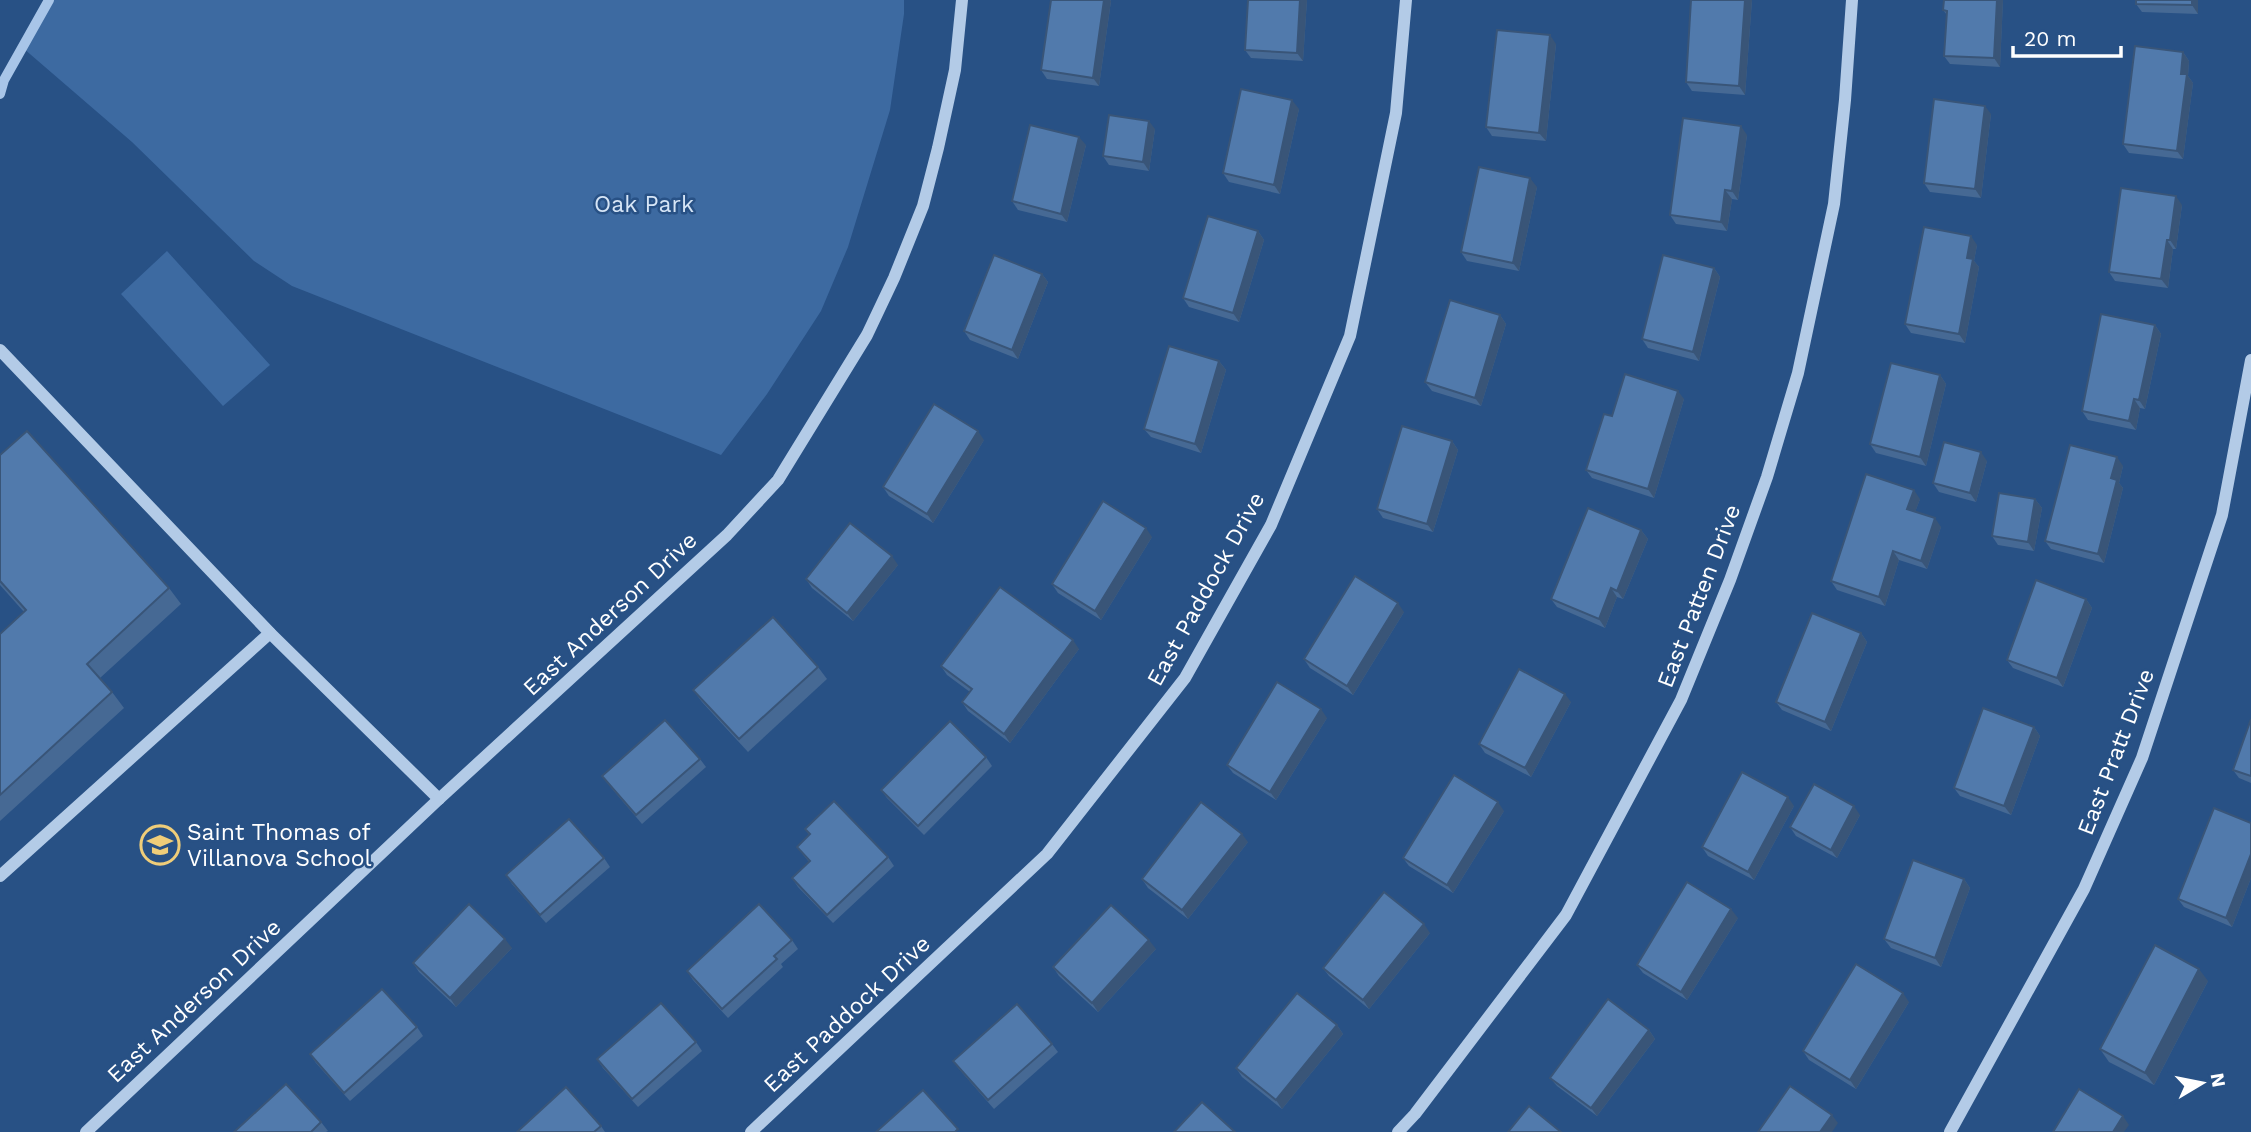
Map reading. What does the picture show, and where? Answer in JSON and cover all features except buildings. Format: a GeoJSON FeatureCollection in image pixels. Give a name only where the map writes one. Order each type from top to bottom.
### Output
{"type":"FeatureCollection","features":[{"type":"Feature","properties":{"kind":"street","name":"East Anderson Drive"},"geometry":{"type":"LineString","coordinates":[[86,1132],[439,799],[727,535],[778,480],[866,335],[894,278],[923,206],[955,69],[962,0]]}},
{"type":"Feature","properties":{"kind":"street","name":"East Paddock Drive"},"geometry":{"type":"LineString","coordinates":[[751,1132],[1047,854],[1185,678],[1271,525],[1350,337],[1396,113],[1406,0]]}},
{"type":"Feature","properties":{"kind":"street","name":"East Patten Drive"},"geometry":{"type":"LineString","coordinates":[[1398,1132],[1415,1114],[1566,915],[1681,700],[1730,580],[1767,477],[1798,373],[1834,204],[1852,0]]}},
{"type":"Feature","properties":{"kind":"street"},"geometry":{"type":"LineString","coordinates":[[0,350],[270,634],[439,799]]}},
{"type":"Feature","properties":{"kind":"street","name":"East Pratt Drive"},"geometry":{"type":"LineString","coordinates":[[1950,1132],[2084,889],[2142,758],[2222,515],[2251,360]]}},
{"type":"Feature","properties":{"kind":"street"},"geometry":{"type":"LineString","coordinates":[[0,876],[270,634]]}},
{"type":"Feature","properties":{"kind":"green space","name":"Oak Park"},"geometry":{"type":"Polygon","coordinates":[[[49,0],[904,0],[904,14],[890,110],[848,247],[821,311],[767,394],[721,455],[292,286],[254,261],[132,142],[23,48],[49,0]]]}},
{"type":"Feature","properties":{"kind":"green space"},"geometry":{"type":"Polygon","coordinates":[[[167,251],[270,365],[223,406],[121,294],[167,251]]]}},
{"type":"Feature","properties":{"kind":"waterway"},"geometry":{"type":"LineString","coordinates":[[0,94],[4,80],[49,0]]}},
{"type":"Feature","properties":{"kind":"place","name":"Saint Thomas of Villanova School"},"geometry":{"type":"Point","coordinates":[160,845]}}]}
